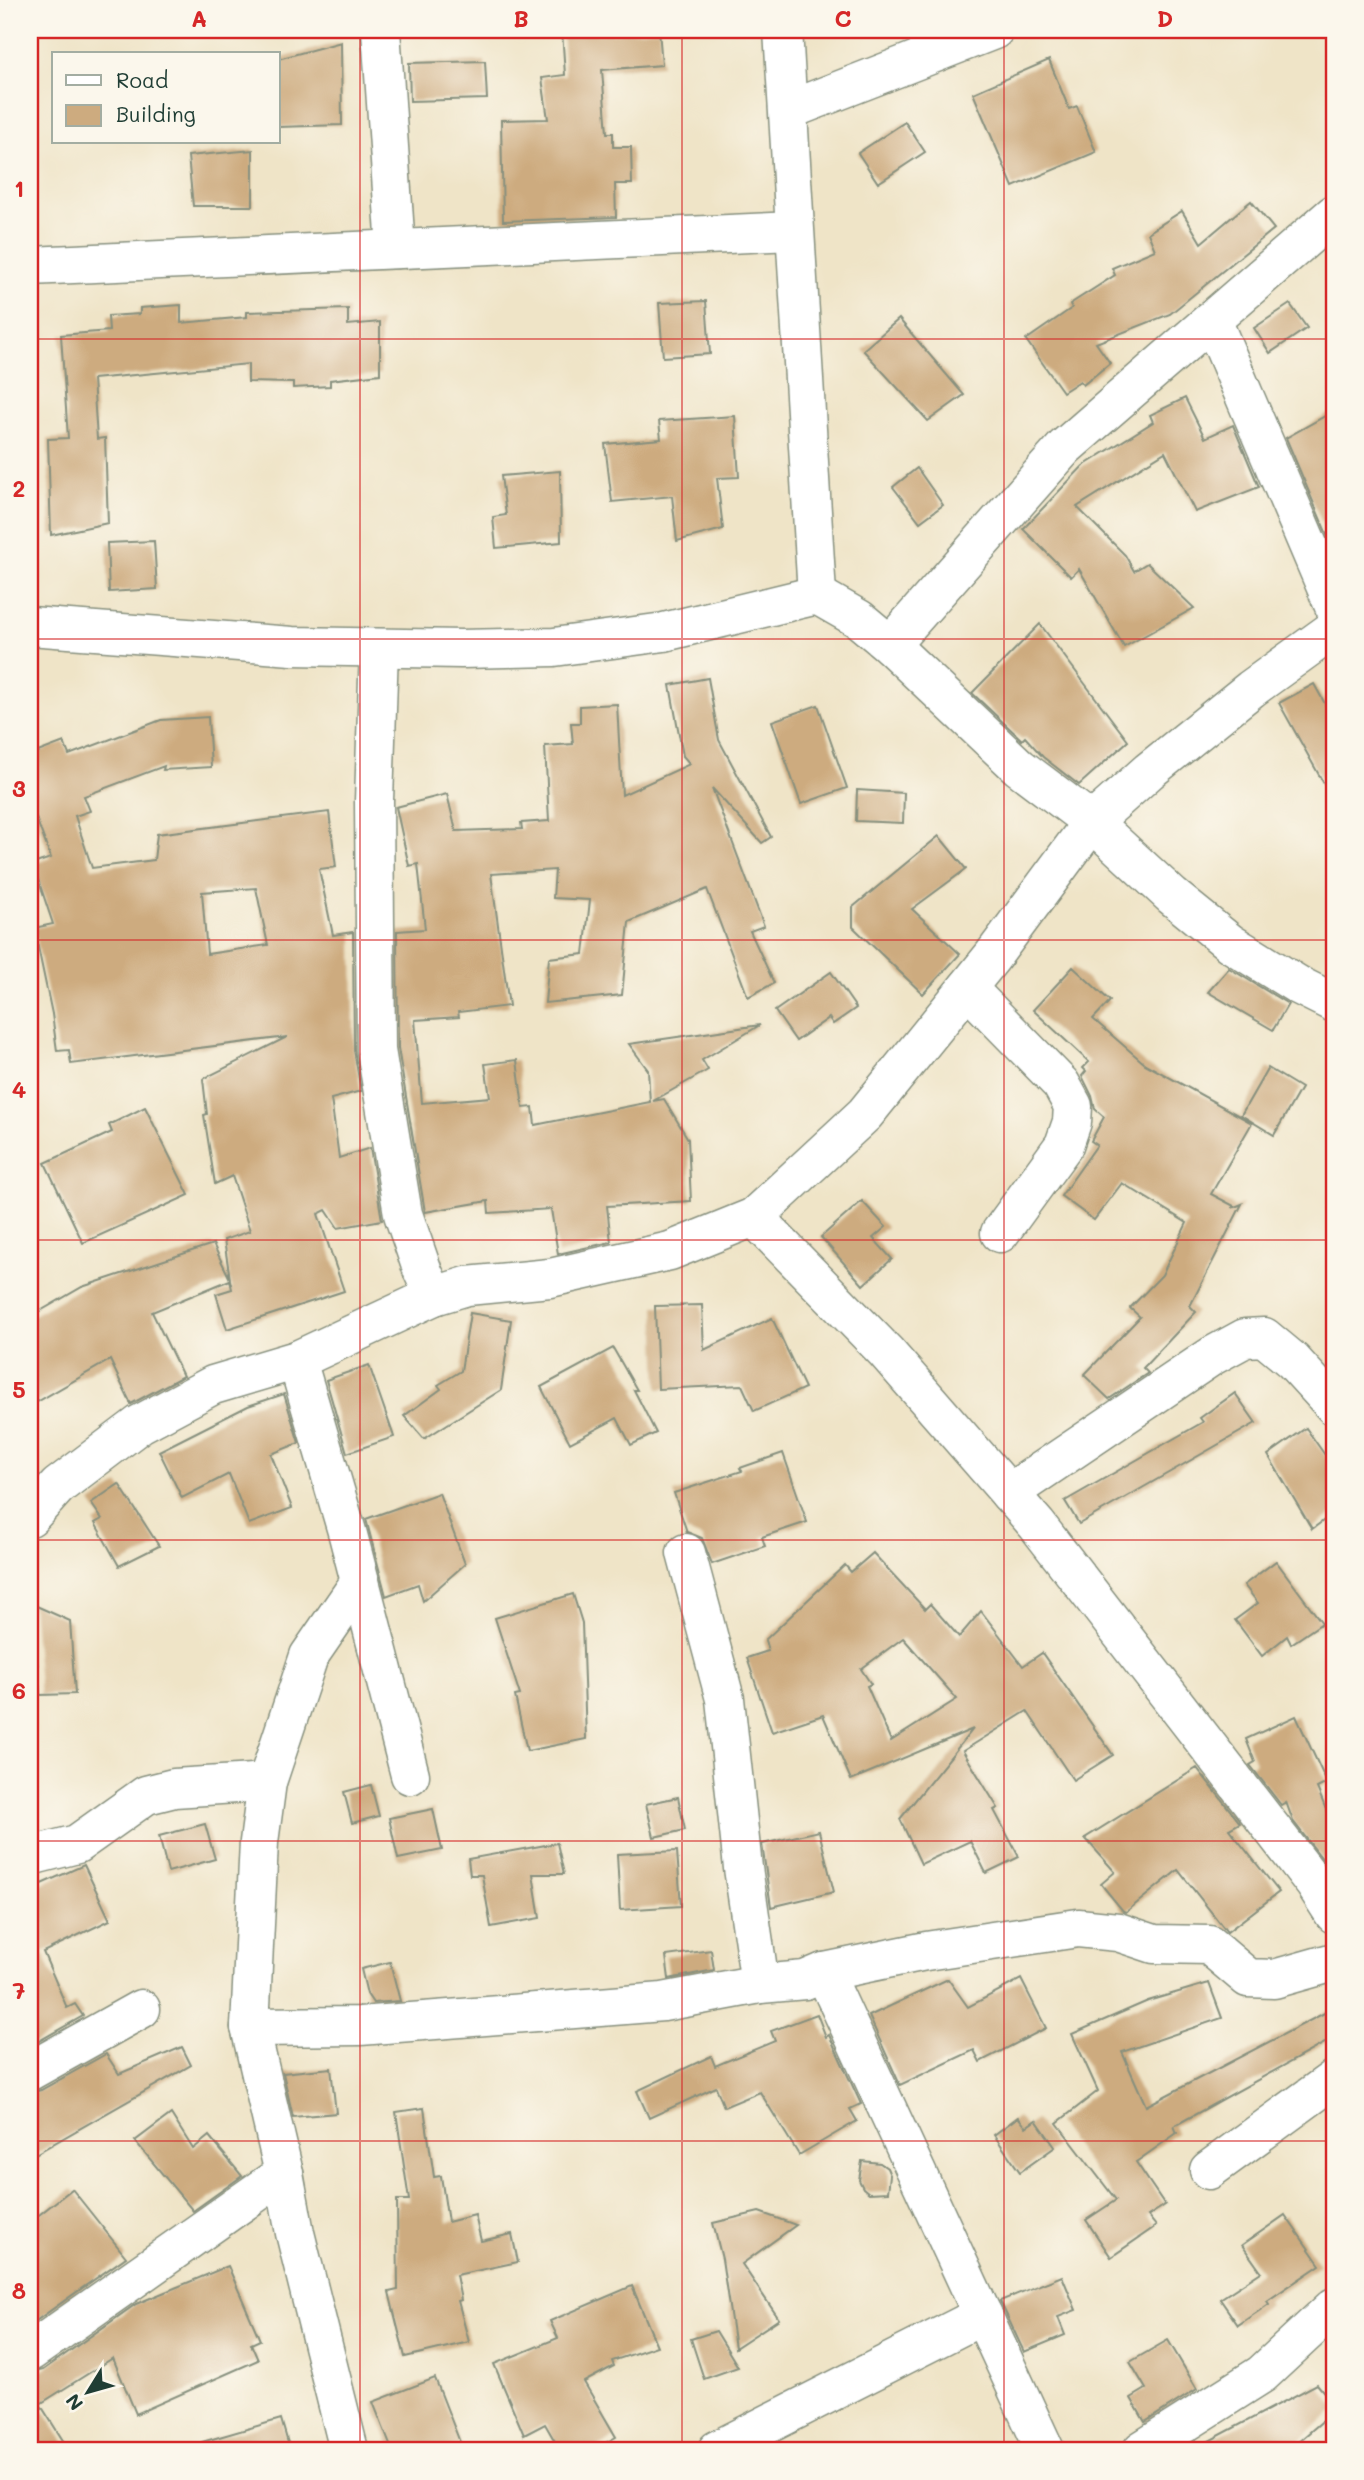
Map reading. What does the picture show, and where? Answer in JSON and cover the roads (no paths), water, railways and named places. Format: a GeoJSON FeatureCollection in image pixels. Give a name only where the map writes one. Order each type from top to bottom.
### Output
{"type":"FeatureCollection","features":[{"type":"Feature","properties":{"kind":"street"},"geometry":{"type":"LineString","coordinates":[[381,30],[396,249]]}},
{"type":"Feature","properties":{"kind":"street"},"geometry":{"type":"LineString","coordinates":[[783,30],[817,595]]}},
{"type":"Feature","properties":{"kind":"street"},"geometry":{"type":"LineString","coordinates":[[789,110],[994,30]]}},
{"type":"Feature","properties":{"kind":"street"},"geometry":{"type":"LineString","coordinates":[[890,645],[1065,447],[1334,214]]}},
{"type":"Feature","properties":{"kind":"street"},"geometry":{"type":"LineString","coordinates":[[30,266],[794,231]]}},
{"type":"Feature","properties":{"kind":"street"},"geometry":{"type":"LineString","coordinates":[[1212,320],[1334,606]]}},
{"type":"Feature","properties":{"kind":"street"},"geometry":{"type":"LineString","coordinates":[[30,626],[292,646],[554,647],[664,632],[817,595],[859,619],[890,645],[1019,767],[1092,822],[1172,896],[1230,943],[1298,985],[1334,1003]]}},
{"type":"Feature","properties":{"kind":"street"},"geometry":{"type":"LineString","coordinates":[[30,1517],[58,1486],[140,1424],[213,1385],[297,1360],[435,1296],[467,1286],[550,1278],[670,1251],[754,1217],[865,1114],[967,988],[1092,822],[1149,771],[1251,689],[1334,629]]}},
{"type":"Feature","properties":{"kind":"street"},"geometry":{"type":"LineString","coordinates":[[379,648],[374,801],[376,1050],[403,1214],[423,1272],[435,1296]]}},
{"type":"Feature","properties":{"kind":"street"},"geometry":{"type":"LineString","coordinates":[[967,988],[1061,1084],[1073,1107],[1072,1122],[1064,1145],[1000,1233]]}},
{"type":"Feature","properties":{"kind":"street"},"geometry":{"type":"LineString","coordinates":[[754,1217],[886,1352],[1037,1525],[1314,1883],[1334,1914]]}},
{"type":"Feature","properties":{"kind":"street"},"geometry":{"type":"LineString","coordinates":[[1009,1493],[1212,1356],[1245,1339],[1264,1337],[1293,1360],[1334,1406]]}},
{"type":"Feature","properties":{"kind":"street"},"geometry":{"type":"LineString","coordinates":[[297,1360],[360,1582],[410,1775]]}},
{"type":"Feature","properties":{"kind":"street"},"geometry":{"type":"LineString","coordinates":[[686,1553],[725,1699],[743,1868],[761,1984]]}},
{"type":"Feature","properties":{"kind":"street"},"geometry":{"type":"LineString","coordinates":[[349,2450],[295,2233],[250,2027],[259,1842],[267,1782],[309,1656],[360,1582]]}},
{"type":"Feature","properties":{"kind":"street"},"geometry":{"type":"LineString","coordinates":[[30,1856],[77,1844],[146,1795],[174,1788],[267,1782]]}},
{"type":"Feature","properties":{"kind":"street"},"geometry":{"type":"LineString","coordinates":[[250,2027],[360,2026],[663,2002],[761,1984],[805,1980],[824,1972],[926,1951],[1078,1928],[1118,1932],[1154,1944],[1209,1945],[1248,1978],[1275,1979],[1334,1962]]}},
{"type":"Feature","properties":{"kind":"street"},"geometry":{"type":"LineString","coordinates":[[824,1972],[1045,2450]]}},
{"type":"Feature","properties":{"kind":"street"},"geometry":{"type":"LineString","coordinates":[[30,2071],[141,2009]]}},
{"type":"Feature","properties":{"kind":"street"},"geometry":{"type":"LineString","coordinates":[[1209,2170],[1334,2079]]}},
{"type":"Feature","properties":{"kind":"street"},"geometry":{"type":"LineString","coordinates":[[30,2352],[284,2173]]}},
{"type":"Feature","properties":{"kind":"street"},"geometry":{"type":"LineString","coordinates":[[1142,2450],[1262,2374],[1334,2307]]}},
{"type":"Feature","properties":{"kind":"street"},"geometry":{"type":"LineString","coordinates":[[717,2450],[983,2315]]}}]}
